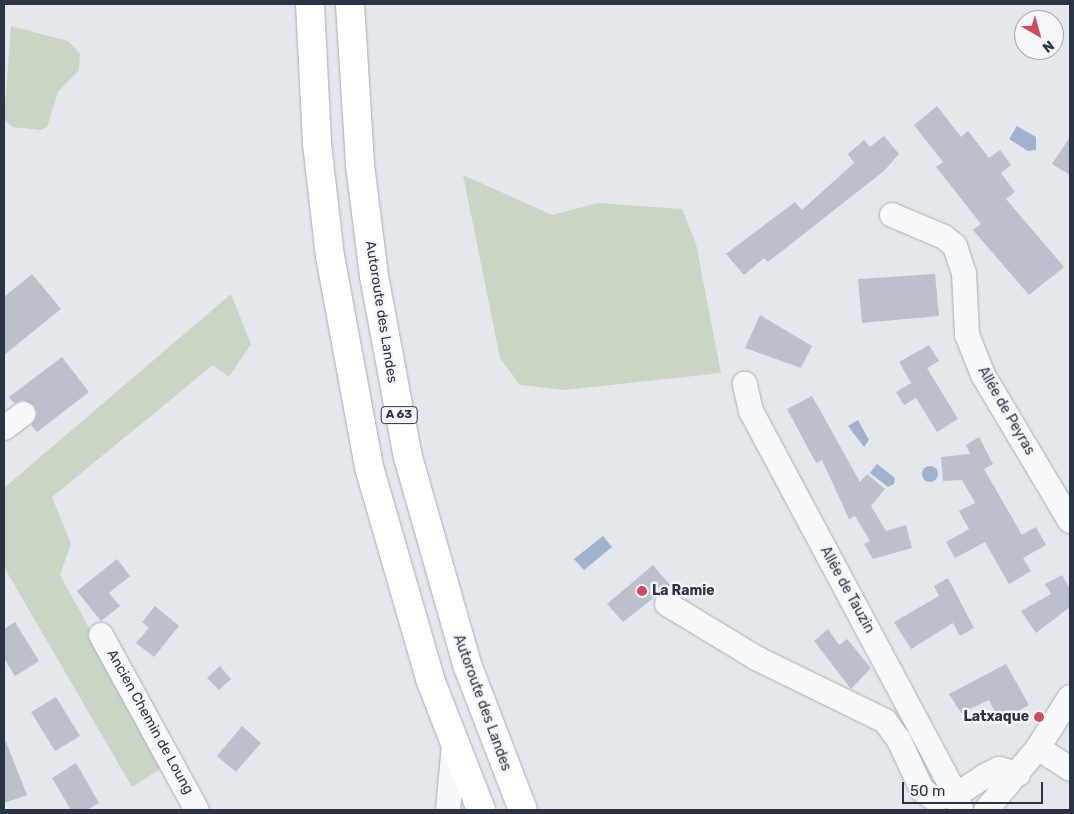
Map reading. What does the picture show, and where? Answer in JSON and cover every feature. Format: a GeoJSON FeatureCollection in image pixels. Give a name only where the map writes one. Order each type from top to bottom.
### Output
{"type":"FeatureCollection","features":[{"type":"Feature","properties":{"kind":"highway","name":"A 63"},"geometry":{"type":"LineString","coordinates":[[310,4],[317,144],[347,361],[398,574],[454,744],[481,810]]}},
{"type":"Feature","properties":{"kind":"highway","name":"Autoroute des Landes"},"geometry":{"type":"LineString","coordinates":[[350,4],[360,165],[374,276],[408,457],[468,667],[523,810]]}},
{"type":"Feature","properties":{"kind":"street","name":"Allée de Peyras"},"geometry":{"type":"LineString","coordinates":[[892,215],[944,237],[955,246],[964,272],[967,335],[983,375],[1070,521]]}},
{"type":"Feature","properties":{"kind":"street","name":"Allée de Tauzin"},"geometry":{"type":"LineString","coordinates":[[745,384],[751,411],[959,803]]}},
{"type":"Feature","properties":{"kind":"street"},"geometry":{"type":"LineString","coordinates":[[4,428],[23,414]]}},
{"type":"Feature","properties":{"kind":"street"},"geometry":{"type":"LineString","coordinates":[[667,604],[756,658],[885,721],[899,740],[922,790],[933,798],[959,803],[999,769],[1018,774]]}},
{"type":"Feature","properties":{"kind":"street","name":"Ancien Chemin de Loung"},"geometry":{"type":"LineString","coordinates":[[101,635],[197,810]]}},
{"type":"Feature","properties":{"kind":"street"},"geometry":{"type":"LineString","coordinates":[[986,810],[1038,748],[1070,696]]}},
{"type":"Feature","properties":{"kind":"street"},"geometry":{"type":"LineString","coordinates":[[448,810],[454,744]]}},
{"type":"Feature","properties":{"kind":"street"},"geometry":{"type":"LineString","coordinates":[[1038,748],[1070,769]]}},
{"type":"Feature","properties":{"kind":"green space"},"geometry":{"type":"Polygon","coordinates":[[[11,26],[68,41],[80,54],[79,70],[58,92],[47,127],[40,130],[12,127],[4,119],[11,26]]]}},
{"type":"Feature","properties":{"kind":"green space"},"geometry":{"type":"Polygon","coordinates":[[[463,175],[552,215],[598,203],[682,209],[696,244],[721,373],[564,390],[520,385],[500,358],[463,175]]]}},
{"type":"Feature","properties":{"kind":"green space"},"geometry":{"type":"Polygon","coordinates":[[[231,294],[251,344],[229,377],[213,365],[52,497],[71,544],[60,575],[165,766],[132,787],[4,567],[4,488],[231,294]]]}},
{"type":"Feature","properties":{"kind":"water"},"geometry":{"type":"Polygon","coordinates":[[[1017,126],[1036,137],[1036,150],[1028,151],[1009,139],[1017,126]]]}},
{"type":"Feature","properties":{"kind":"water"},"geometry":{"type":"Polygon","coordinates":[[[858,420],[869,440],[864,447],[848,426],[858,420]]]}},
{"type":"Feature","properties":{"kind":"water"},"geometry":{"type":"Polygon","coordinates":[[[877,464],[895,478],[894,484],[888,487],[870,473],[877,464]]]}},
{"type":"Feature","properties":{"kind":"water"},"geometry":{"type":"Polygon","coordinates":[[[927,466],[933,466],[938,471],[936,480],[927,482],[922,477],[922,471],[927,466]]]}},
{"type":"Feature","properties":{"kind":"water"},"geometry":{"type":"Polygon","coordinates":[[[603,536],[612,547],[584,570],[574,559],[603,536]]]}},
{"type":"Feature","properties":{"kind":"building"},"geometry":{"type":"Polygon","coordinates":[[[937,106],[961,137],[968,131],[989,158],[1000,150],[1011,165],[1001,173],[1015,192],[1006,199],[1064,267],[1029,295],[973,230],[981,224],[936,167],[943,162],[914,125],[937,106]]]}},
{"type":"Feature","properties":{"kind":"building"},"geometry":{"type":"Polygon","coordinates":[[[884,136],[899,154],[884,171],[768,262],[764,258],[744,275],[726,254],[795,202],[802,210],[854,163],[848,154],[864,140],[870,147],[884,136]]]}},
{"type":"Feature","properties":{"kind":"building"},"geometry":{"type":"Polygon","coordinates":[[[1070,137],[1070,175],[1052,164],[1070,137]]]}},
{"type":"Feature","properties":{"kind":"building"},"geometry":{"type":"Polygon","coordinates":[[[32,274],[61,309],[4,355],[4,297],[32,274]]]}},
{"type":"Feature","properties":{"kind":"building"},"geometry":{"type":"Polygon","coordinates":[[[935,274],[939,316],[862,323],[858,279],[935,274]]]}},
{"type":"Feature","properties":{"kind":"building"},"geometry":{"type":"Polygon","coordinates":[[[760,315],[812,346],[801,368],[745,348],[760,315]]]}},
{"type":"Feature","properties":{"kind":"building"},"geometry":{"type":"Polygon","coordinates":[[[929,345],[939,361],[927,368],[958,419],[937,432],[916,398],[904,405],[896,392],[911,383],[899,362],[929,345]]]}},
{"type":"Feature","properties":{"kind":"building"},"geometry":{"type":"Polygon","coordinates":[[[62,357],[89,392],[37,432],[31,425],[37,413],[34,405],[22,400],[14,403],[9,397],[62,357]]]}},
{"type":"Feature","properties":{"kind":"building"},"geometry":{"type":"Polygon","coordinates":[[[812,396],[860,482],[867,474],[885,489],[871,506],[886,531],[906,525],[912,548],[873,559],[864,544],[870,541],[855,516],[849,519],[822,460],[816,463],[787,409],[812,396]]]}},
{"type":"Feature","properties":{"kind":"building"},"geometry":{"type":"Polygon","coordinates":[[[979,437],[993,464],[984,469],[1022,535],[1036,527],[1046,545],[1023,558],[1031,571],[1009,584],[985,542],[955,558],[946,542],[969,529],[959,511],[975,503],[962,480],[943,481],[941,457],[970,454],[966,445],[979,437]]]}},
{"type":"Feature","properties":{"kind":"building"},"geometry":{"type":"Polygon","coordinates":[[[117,559],[130,576],[109,593],[120,606],[101,621],[77,591],[117,559]]]}},
{"type":"Feature","properties":{"kind":"building","name":"La Ramie"},"geometry":{"type":"Polygon","coordinates":[[[653,565],[670,585],[623,622],[607,604],[653,565]]]}},
{"type":"Feature","properties":{"kind":"building"},"geometry":{"type":"Polygon","coordinates":[[[1062,575],[1070,589],[1070,607],[1036,633],[1021,611],[1051,594],[1045,584],[1062,575]]]}},
{"type":"Feature","properties":{"kind":"building"},"geometry":{"type":"Polygon","coordinates":[[[948,578],[974,628],[960,636],[953,623],[911,649],[894,622],[939,596],[934,586],[948,578]]]}},
{"type":"Feature","properties":{"kind":"building"},"geometry":{"type":"Polygon","coordinates":[[[155,606],[179,626],[154,657],[136,643],[149,628],[142,622],[155,606]]]}},
{"type":"Feature","properties":{"kind":"building"},"geometry":{"type":"Polygon","coordinates":[[[15,622],[39,661],[15,676],[4,658],[4,629],[15,622]]]}},
{"type":"Feature","properties":{"kind":"building"},"geometry":{"type":"Polygon","coordinates":[[[828,629],[839,645],[847,639],[871,668],[851,689],[814,641],[828,629]]]}},
{"type":"Feature","properties":{"kind":"building"},"geometry":{"type":"Polygon","coordinates":[[[1006,664],[1029,705],[1000,722],[989,700],[961,713],[949,694],[1006,664]]]}},
{"type":"Feature","properties":{"kind":"building"},"geometry":{"type":"Polygon","coordinates":[[[220,666],[231,679],[219,690],[207,678],[220,666]]]}},
{"type":"Feature","properties":{"kind":"building"},"geometry":{"type":"Polygon","coordinates":[[[56,697],[80,736],[55,751],[31,712],[56,697]]]}},
{"type":"Feature","properties":{"kind":"building"},"geometry":{"type":"Polygon","coordinates":[[[242,726],[261,743],[236,772],[217,756],[242,726]]]}},
{"type":"Feature","properties":{"kind":"building"},"geometry":{"type":"Polygon","coordinates":[[[4,737],[27,795],[4,803],[4,737]]]}},
{"type":"Feature","properties":{"kind":"building"},"geometry":{"type":"Polygon","coordinates":[[[76,763],[99,803],[87,810],[71,810],[52,778],[76,763]]]}},
{"type":"Feature","properties":{"kind":"place","name":"La Ramie"},"geometry":{"type":"Point","coordinates":[642,591]}},
{"type":"Feature","properties":{"kind":"place","name":"Latxaque"},"geometry":{"type":"Point","coordinates":[1039,717]}}]}
